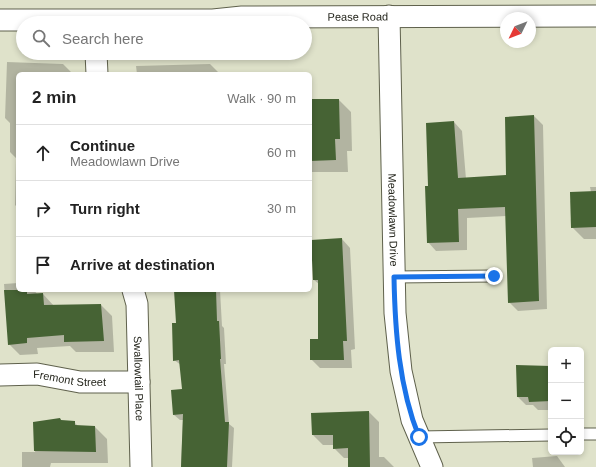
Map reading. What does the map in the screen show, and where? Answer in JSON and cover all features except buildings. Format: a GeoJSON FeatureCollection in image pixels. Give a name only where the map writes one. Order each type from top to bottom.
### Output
{"type":"FeatureCollection","features":[{"type":"Feature","properties":{"kind":"street","name":"Pease Road"},"geometry":{"type":"LineString","coordinates":[[312,17],[389,16],[563,8],[596,16]]}},
{"type":"Feature","properties":{"kind":"street","name":"Meadowlawn Drive"},"geometry":{"type":"LineString","coordinates":[[389,16],[395,313],[401,371],[412,420],[432,467]]}},
{"type":"Feature","properties":{"kind":"street","name":"Pease Road"},"geometry":{"type":"LineString","coordinates":[[0,20],[16,20]]}},
{"type":"Feature","properties":{"kind":"street"},"geometry":{"type":"LineString","coordinates":[[96,60],[97,72]]}},
{"type":"Feature","properties":{"kind":"street","name":"Swallowtail Place"},"geometry":{"type":"LineString","coordinates":[[134,292],[137,304],[141,467]]}},
{"type":"Feature","properties":{"kind":"street","name":"Fremont Street"},"geometry":{"type":"LineString","coordinates":[[0,375],[37,374],[80,382],[139,382]]}},
{"type":"Feature","properties":{"kind":"lane"},"geometry":{"type":"LineString","coordinates":[[394,277],[494,276]]}},
{"type":"Feature","properties":{"kind":"lane"},"geometry":{"type":"LineString","coordinates":[[584,434],[596,434]]}},
{"type":"Feature","properties":{"kind":"lane"},"geometry":{"type":"LineString","coordinates":[[419,437],[548,435]]}},
{"type":"Feature","properties":{"kind":"route"},"geometry":{"type":"LineString","coordinates":[[419,437],[412,420],[401,371],[395,313],[394,277],[494,276]]}}]}
